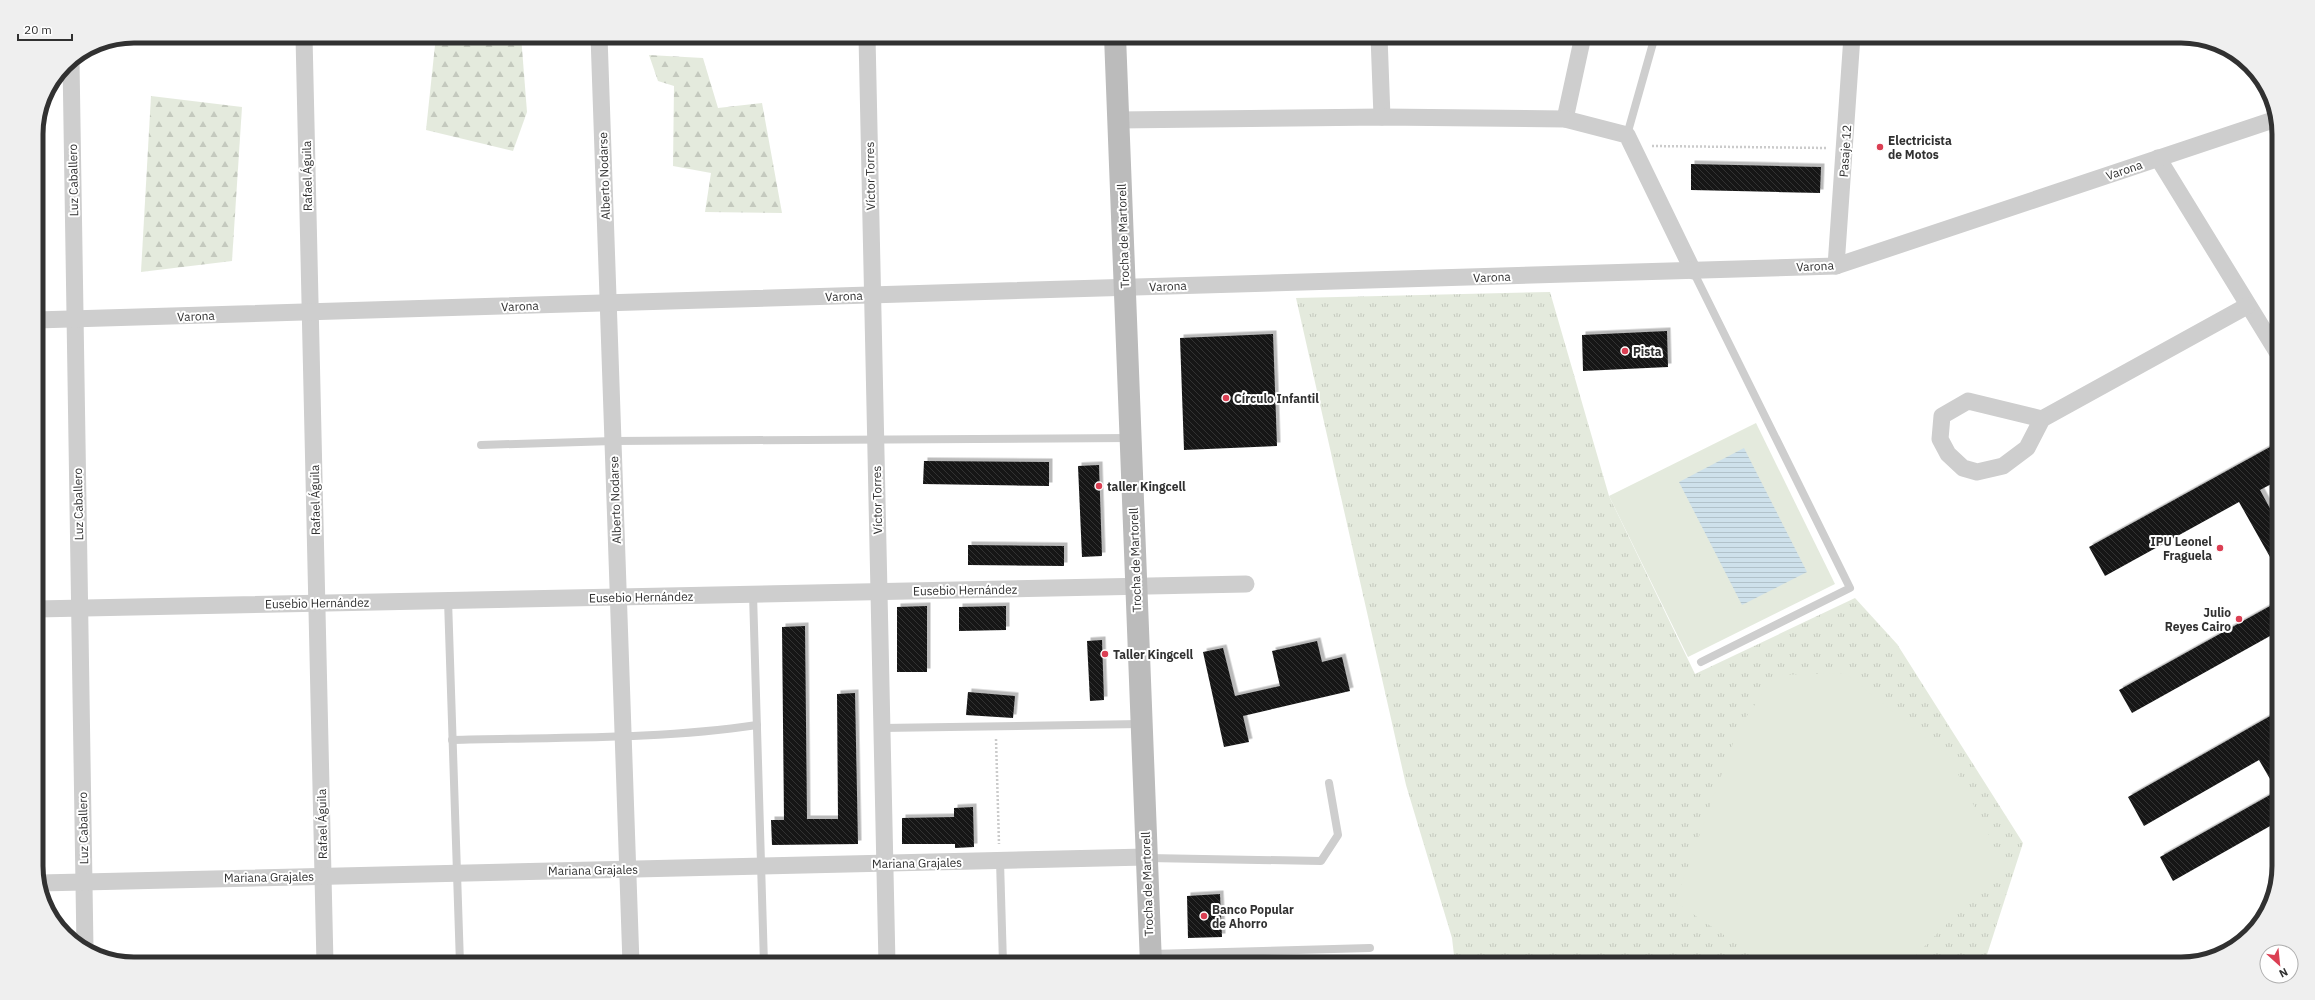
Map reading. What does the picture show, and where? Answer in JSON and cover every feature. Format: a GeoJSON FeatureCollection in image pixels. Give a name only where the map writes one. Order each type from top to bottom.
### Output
{"type":"FeatureCollection","features":[{"type":"Feature","properties":{"kind":"street","name":"Rafael Águila"},"geometry":{"type":"LineString","coordinates":[[304,43],[325,957]]}},
{"type":"Feature","properties":{"kind":"street","name":"Alberto Nodarse"},"geometry":{"type":"LineString","coordinates":[[599,43],[630,957]]}},
{"type":"Feature","properties":{"kind":"street","name":"Víctor Torres"},"geometry":{"type":"LineString","coordinates":[[867,43],[887,957]]}},
{"type":"Feature","properties":{"kind":"street","name":"Trocha de Martorell"},"geometry":{"type":"LineString","coordinates":[[1115,43],[1150,957]]}},
{"type":"Feature","properties":{"kind":"street"},"geometry":{"type":"LineString","coordinates":[[1379,43],[1382,117]]}},
{"type":"Feature","properties":{"kind":"street"},"geometry":{"type":"LineString","coordinates":[[1565,118],[1581,43]]}},
{"type":"Feature","properties":{"kind":"street","name":"Pasaje 12"},"geometry":{"type":"LineString","coordinates":[[1836,266],[1846,148],[1852,43]]}},
{"type":"Feature","properties":{"kind":"street","name":"Luz Caballero"},"geometry":{"type":"LineString","coordinates":[[71,69],[85,942]]}},
{"type":"Feature","properties":{"kind":"street"},"geometry":{"type":"LineString","coordinates":[[1118,120],[1382,117],[1565,118],[1630,140],[1693,271]]}},
{"type":"Feature","properties":{"kind":"street","name":"Varona"},"geometry":{"type":"LineString","coordinates":[[43,320],[1836,266],[2271,121]]}},
{"type":"Feature","properties":{"kind":"street"},"geometry":{"type":"LineString","coordinates":[[2158,158],[2247,306],[2272,344]]}},
{"type":"Feature","properties":{"kind":"street"},"geometry":{"type":"LineString","coordinates":[[2042,419],[1968,401],[1942,416],[1940,439],[1948,454],[1963,468],[1977,472],[2004,466],[2027,448],[2042,419],[2247,306]]}},
{"type":"Feature","properties":{"kind":"street","name":"Eusebio Hernández"},"geometry":{"type":"LineString","coordinates":[[43,609],[1246,584]]}},
{"type":"Feature","properties":{"kind":"street","name":"Mariana Grajales"},"geometry":{"type":"LineString","coordinates":[[45,883],[1146,858]]}},
{"type":"Feature","properties":{"kind":"lane"},"geometry":{"type":"LineString","coordinates":[[1630,140],[1653,43]]}},
{"type":"Feature","properties":{"kind":"lane"},"geometry":{"type":"LineString","coordinates":[[1693,271],[1850,588],[1701,662]]}},
{"type":"Feature","properties":{"kind":"lane"},"geometry":{"type":"LineString","coordinates":[[481,445],[613,441],[1130,438]]}},
{"type":"Feature","properties":{"kind":"lane"},"geometry":{"type":"LineString","coordinates":[[753,594],[764,957]]}},
{"type":"Feature","properties":{"kind":"lane"},"geometry":{"type":"LineString","coordinates":[[448,600],[460,957]]}},
{"type":"Feature","properties":{"kind":"lane"},"geometry":{"type":"LineString","coordinates":[[882,728],[996,725],[1141,724]]}},
{"type":"Feature","properties":{"kind":"lane"},"geometry":{"type":"LineString","coordinates":[[452,740],[623,735],[726,730],[757,725]]}},
{"type":"Feature","properties":{"kind":"lane"},"geometry":{"type":"LineString","coordinates":[[1146,858],[1322,861],[1338,835],[1329,783]]}},
{"type":"Feature","properties":{"kind":"lane"},"geometry":{"type":"LineString","coordinates":[[1000,861],[1003,957]]}},
{"type":"Feature","properties":{"kind":"lane"},"geometry":{"type":"LineString","coordinates":[[1190,957],[1370,948]]}},
{"type":"Feature","properties":{"kind":"path"},"geometry":{"type":"LineString","coordinates":[[1630,140],[1846,148]]}},
{"type":"Feature","properties":{"kind":"path"},"geometry":{"type":"LineString","coordinates":[[996,725],[1000,861]]}},
{"type":"Feature","properties":{"kind":"green space"},"geometry":{"type":"Polygon","coordinates":[[[435,43],[522,43],[527,112],[513,151],[426,130],[435,43]]]}},
{"type":"Feature","properties":{"kind":"green space"},"geometry":{"type":"Polygon","coordinates":[[[649,55],[703,58],[718,108],[762,103],[782,213],[705,212],[711,173],[673,166],[674,86],[658,81],[649,55]]]}},
{"type":"Feature","properties":{"kind":"green space"},"geometry":{"type":"Polygon","coordinates":[[[151,96],[242,107],[232,261],[141,272],[151,96]]]}},
{"type":"Feature","properties":{"kind":"green space"},"geometry":{"type":"Polygon","coordinates":[[[1550,292],[1609,496],[1695,674],[1855,598],[1897,644],[2023,843],[1986,957],[1454,957],[1452,938],[1406,785],[1296,298],[1550,292]]]}},
{"type":"Feature","properties":{"kind":"green space"},"geometry":{"type":"Polygon","coordinates":[[[1756,423],[1835,584],[1688,657],[1609,496],[1756,423]]]}},
{"type":"Feature","properties":{"kind":"green space"},"geometry":{"type":"Polygon","coordinates":[[[1845,673],[1950,758],[2004,866],[1914,957],[1757,957],[1675,902],[1739,727],[1776,675],[1845,673]]]}},
{"type":"Feature","properties":{"kind":"water"},"geometry":{"type":"Polygon","coordinates":[[[1744,448],[1807,572],[1742,605],[1679,482],[1744,448]]]}},
{"type":"Feature","properties":{"kind":"building"},"geometry":{"type":"Polygon","coordinates":[[[1691,164],[1821,167],[1820,193],[1691,190],[1691,164]]]}},
{"type":"Feature","properties":{"kind":"building","name":"Pista"},"geometry":{"type":"Polygon","coordinates":[[[1667,331],[1668,367],[1583,371],[1582,335],[1667,331]]]}},
{"type":"Feature","properties":{"kind":"building"},"geometry":{"type":"Polygon","coordinates":[[[1273,334],[1277,446],[1184,450],[1180,338],[1273,334]]]}},
{"type":"Feature","properties":{"kind":"building"},"geometry":{"type":"Polygon","coordinates":[[[2272,446],[2272,484],[2260,490],[2272,512],[2272,561],[2239,502],[2105,576],[2089,547],[2272,446]]]}},
{"type":"Feature","properties":{"kind":"building"},"geometry":{"type":"Polygon","coordinates":[[[924,461],[1049,462],[1049,486],[923,484],[924,461]]]}},
{"type":"Feature","properties":{"kind":"building"},"geometry":{"type":"Polygon","coordinates":[[[1099,465],[1102,556],[1082,557],[1078,466],[1099,465]]]}},
{"type":"Feature","properties":{"kind":"building"},"geometry":{"type":"Polygon","coordinates":[[[968,545],[1064,546],[1064,566],[968,565],[968,545]]]}},
{"type":"Feature","properties":{"kind":"building"},"geometry":{"type":"Polygon","coordinates":[[[2272,605],[2272,635],[2132,713],[2119,690],[2272,605]]]}},
{"type":"Feature","properties":{"kind":"building"},"geometry":{"type":"Polygon","coordinates":[[[927,606],[927,672],[897,672],[897,607],[927,606]]]}},
{"type":"Feature","properties":{"kind":"building"},"geometry":{"type":"Polygon","coordinates":[[[1006,606],[1006,630],[959,631],[959,607],[1006,606]]]}},
{"type":"Feature","properties":{"kind":"building"},"geometry":{"type":"Polygon","coordinates":[[[805,626],[807,819],[838,819],[837,694],[855,693],[858,844],[772,845],[771,820],[784,820],[782,627],[805,626]]]}},
{"type":"Feature","properties":{"kind":"building"},"geometry":{"type":"Polygon","coordinates":[[[1102,640],[1104,700],[1090,701],[1087,641],[1102,640]]]}},
{"type":"Feature","properties":{"kind":"building"},"geometry":{"type":"Polygon","coordinates":[[[1317,641],[1322,662],[1342,657],[1350,691],[1243,716],[1249,742],[1224,747],[1203,652],[1223,648],[1235,696],[1280,686],[1272,651],[1317,641]]]}},
{"type":"Feature","properties":{"kind":"building"},"geometry":{"type":"Polygon","coordinates":[[[968,692],[1015,696],[1013,718],[966,715],[968,692]]]}},
{"type":"Feature","properties":{"kind":"building"},"geometry":{"type":"Polygon","coordinates":[[[2272,715],[2272,782],[2259,760],[2144,826],[2128,797],[2272,715]]]}},
{"type":"Feature","properties":{"kind":"building"},"geometry":{"type":"Polygon","coordinates":[[[2272,794],[2272,825],[2173,881],[2160,857],[2272,794]]]}},
{"type":"Feature","properties":{"kind":"building"},"geometry":{"type":"Polygon","coordinates":[[[973,807],[974,847],[955,848],[955,844],[902,844],[902,818],[954,817],[954,808],[973,807]]]}},
{"type":"Feature","properties":{"kind":"building","name":"Banco Popular de Ahorro"},"geometry":{"type":"Polygon","coordinates":[[[1220,894],[1222,937],[1188,938],[1187,896],[1220,894]]]}},
{"type":"Feature","properties":{"kind":"place","name":"Electricista de Motos"},"geometry":{"type":"Point","coordinates":[1880,147]}},
{"type":"Feature","properties":{"kind":"place","name":"Pista"},"geometry":{"type":"Point","coordinates":[1625,351]}},
{"type":"Feature","properties":{"kind":"place","name":"Círculo Infantil"},"geometry":{"type":"Point","coordinates":[1226,398]}},
{"type":"Feature","properties":{"kind":"place","name":"taller Kingcell"},"geometry":{"type":"Point","coordinates":[1099,486]}},
{"type":"Feature","properties":{"kind":"place","name":"IPU Leonel Fraguela"},"geometry":{"type":"Point","coordinates":[2220,548]}},
{"type":"Feature","properties":{"kind":"place","name":"Julio Reyes Cairo"},"geometry":{"type":"Point","coordinates":[2239,619]}},
{"type":"Feature","properties":{"kind":"place","name":"Taller Kingcell"},"geometry":{"type":"Point","coordinates":[1105,654]}},
{"type":"Feature","properties":{"kind":"place","name":"Banco Popular de Ahorro"},"geometry":{"type":"Point","coordinates":[1204,916]}}]}
